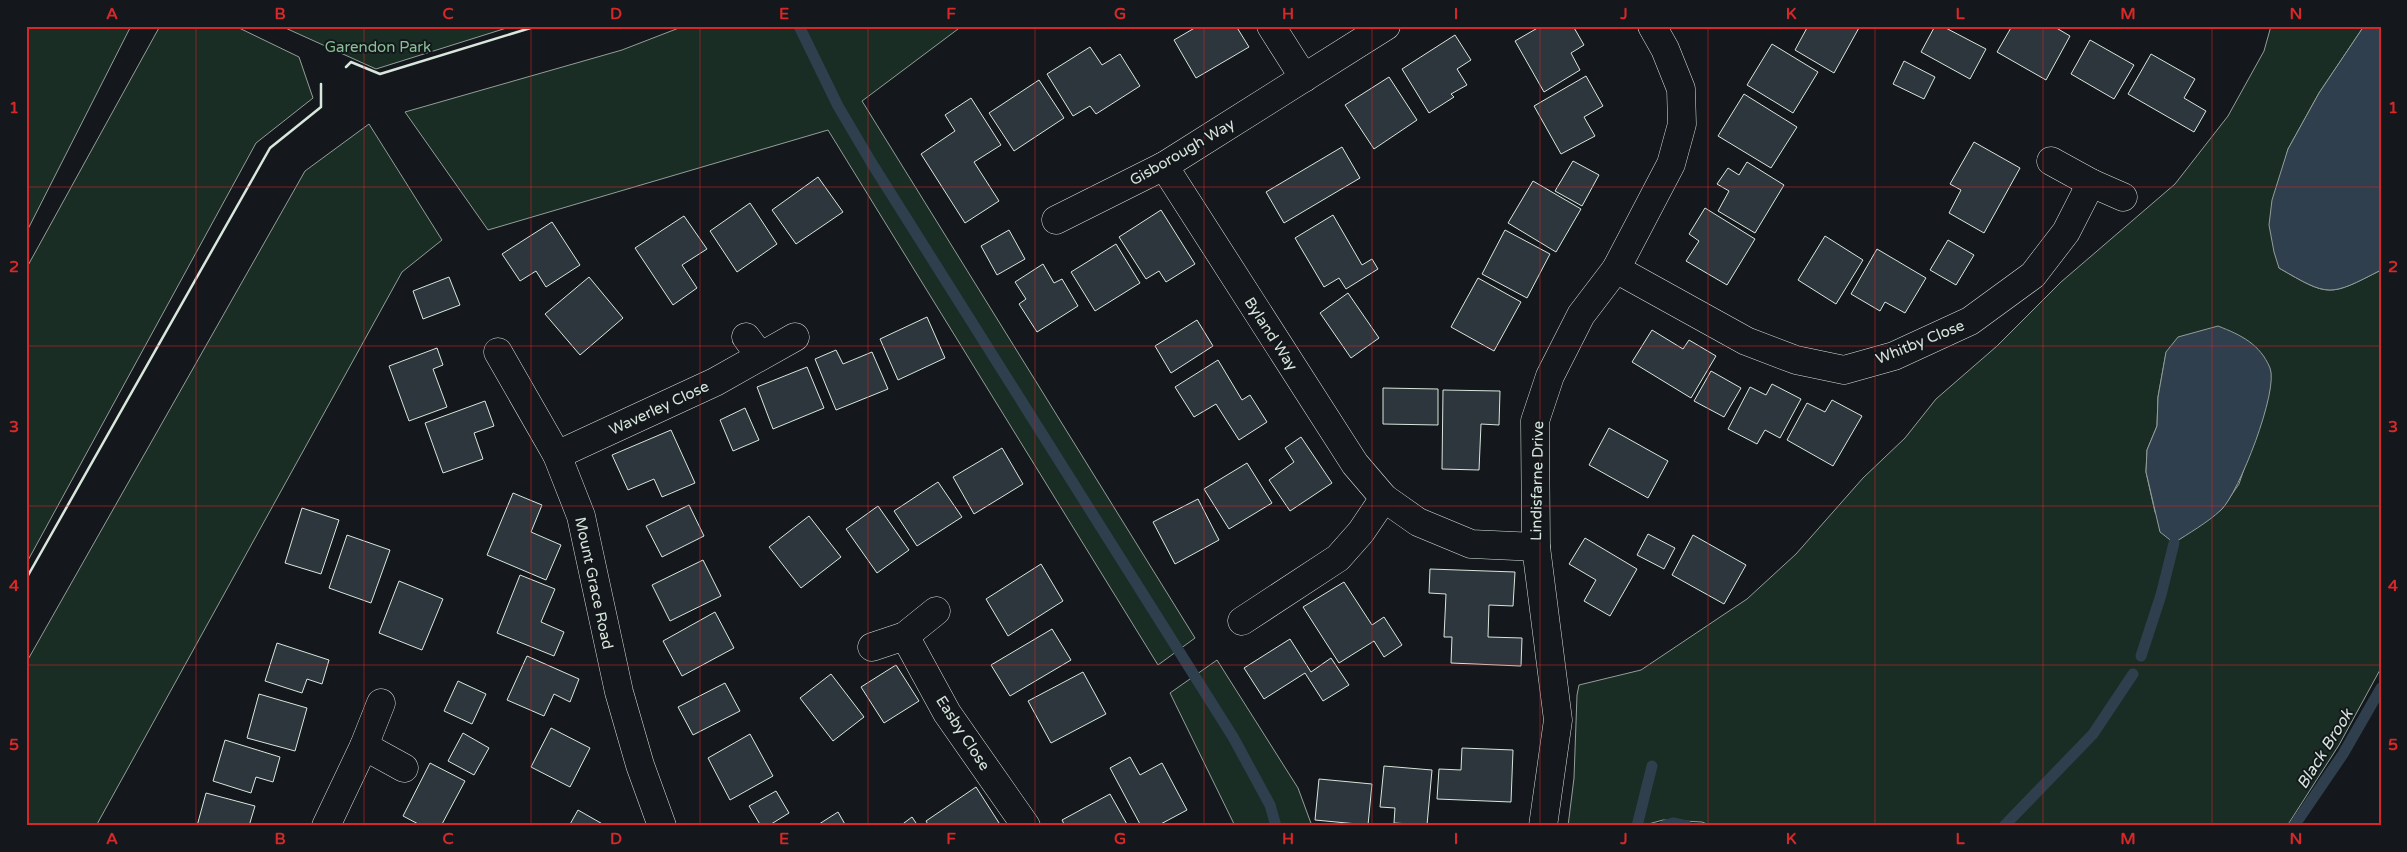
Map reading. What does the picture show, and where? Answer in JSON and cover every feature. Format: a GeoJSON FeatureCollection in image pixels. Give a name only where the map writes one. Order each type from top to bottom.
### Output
{"type":"FeatureCollection","features":[{"type":"Feature","properties":{"kind":"street"},"geometry":{"type":"LineString","coordinates":[[1271,26],[1304,78]]}},
{"type":"Feature","properties":{"kind":"street","name":"Gisborough Way"},"geometry":{"type":"LineString","coordinates":[[1056,220],[1164,166],[1386,26]]}},
{"type":"Feature","properties":{"kind":"street","name":"Lindisfarne Drive"},"geometry":{"type":"LineString","coordinates":[[1543,826],[1558,720],[1536,547],[1536,421],[1550,376],[1581,315],[1616,269],[1671,164],[1682,124],[1681,89],[1652,26]]}},
{"type":"Feature","properties":{"kind":"street"},"geometry":{"type":"LineString","coordinates":[[2051,161],[2091,183],[2123,197]]}},
{"type":"Feature","properties":{"kind":"street","name":"Byland Way"},"geometry":{"type":"LineString","coordinates":[[1164,166],[1355,464],[1384,498],[1418,522],[1471,544],[1536,547]]}},
{"type":"Feature","properties":{"kind":"street","name":"Whitby Close"},"geometry":{"type":"LineString","coordinates":[[1616,269],[1746,341],[1796,360],[1844,370],[1894,356],[1970,321],[2033,275],[2066,232],[2091,183]]}},
{"type":"Feature","properties":{"kind":"street","name":"Waverley Close"},"geometry":{"type":"LineString","coordinates":[[557,455],[715,382],[753,347],[795,337]]}},
{"type":"Feature","properties":{"kind":"street","name":"Mount Grace Road"},"geometry":{"type":"LineString","coordinates":[[498,352],[557,455],[580,516],[619,692],[640,765],[662,826]]}},
{"type":"Feature","properties":{"kind":"street"},"geometry":{"type":"LineString","coordinates":[[1252,605],[1305,582],[1338,558],[1361,532],[1384,498]]}},
{"type":"Feature","properties":{"kind":"street"},"geometry":{"type":"LineString","coordinates":[[872,647],[905,636],[936,611]]}},
{"type":"Feature","properties":{"kind":"street","name":"Easby Close"},"geometry":{"type":"LineString","coordinates":[[905,636],[947,713],[1026,826]]}},
{"type":"Feature","properties":{"kind":"street"},"geometry":{"type":"LineString","coordinates":[[326,826],[364,746],[381,703]]}},
{"type":"Feature","properties":{"kind":"street"},"geometry":{"type":"LineString","coordinates":[[364,746],[404,768]]}},
{"type":"Feature","properties":{"kind":"green space"},"geometry":{"type":"Polygon","coordinates":[[[26,26],[131,26],[26,233],[26,26]]]}},
{"type":"Feature","properties":{"kind":"green space"},"geometry":{"type":"Polygon","coordinates":[[[160,26],[235,26],[299,57],[313,98],[256,143],[26,564],[26,269],[160,26]]]}},
{"type":"Feature","properties":{"kind":"green space","name":"Garendon Park"},"geometry":{"type":"Polygon","coordinates":[[[281,26],[513,26],[376,69],[281,26]]]}},
{"type":"Feature","properties":{"kind":"green space"},"geometry":{"type":"Polygon","coordinates":[[[684,26],[962,26],[862,101],[1195,638],[1158,665],[828,130],[488,230],[405,112],[622,50],[684,26]]]}},
{"type":"Feature","properties":{"kind":"green space"},"geometry":{"type":"Polygon","coordinates":[[[2271,26],[2364,26],[2319,93],[2288,149],[2282,173],[2279,268],[2309,284],[2329,290],[2350,285],[2381,270],[2381,668],[2339,745],[2287,826],[1712,826],[1702,822],[1663,820],[1641,826],[1568,826],[1574,778],[1579,685],[1641,670],[1747,599],[1796,554],[1863,478],[1905,438],[1936,399],[1997,346],[2061,282],[2175,184],[2228,116],[2264,51],[2271,26]],[[2166,353],[2158,397],[2157,426],[2147,450],[2146,472],[2155,512],[2174,543],[2222,509],[2239,484],[2267,401],[2166,353]]]}},
{"type":"Feature","properties":{"kind":"green space"},"geometry":{"type":"Polygon","coordinates":[[[369,124],[442,240],[402,272],[96,826],[26,826],[26,663],[305,171],[369,124]]]}},
{"type":"Feature","properties":{"kind":"green space"},"geometry":{"type":"Polygon","coordinates":[[[1217,660],[1298,788],[1312,826],[1235,826],[1170,693],[1217,660]]]}},
{"type":"Feature","properties":{"kind":"water"},"geometry":{"type":"Polygon","coordinates":[[[2364,26],[2381,26],[2381,270],[2350,285],[2329,290],[2309,284],[2279,268],[2269,225],[2272,200],[2288,149],[2319,93],[2364,26]]]}},
{"type":"Feature","properties":{"kind":"water"},"geometry":{"type":"Polygon","coordinates":[[[2218,326],[2249,341],[2261,353],[2270,368],[2269,397],[2256,441],[2238,484],[2229,500],[2216,515],[2174,543],[2160,532],[2146,472],[2147,450],[2157,426],[2158,397],[2166,352],[2178,337],[2218,326]]]}},
{"type":"Feature","properties":{"kind":"building"},"geometry":{"type":"Polygon","coordinates":[[[1198,26],[1236,26],[1249,47],[1196,78],[1174,40],[1198,26]]]}},
{"type":"Feature","properties":{"kind":"building"},"geometry":{"type":"Polygon","coordinates":[[[1541,26],[1573,26],[1584,45],[1571,53],[1580,70],[1544,92],[1515,41],[1541,26]]]}},
{"type":"Feature","properties":{"kind":"building"},"geometry":{"type":"Polygon","coordinates":[[[1808,26],[1860,26],[1834,73],[1795,50],[1808,26]]]}},
{"type":"Feature","properties":{"kind":"building"},"geometry":{"type":"Polygon","coordinates":[[[1935,26],[1942,26],[1986,49],[1970,79],[1921,52],[1935,26]]]}},
{"type":"Feature","properties":{"kind":"building"},"geometry":{"type":"Polygon","coordinates":[[[2012,26],[2053,26],[2070,36],[2046,80],[1997,52],[2012,26]]]}},
{"type":"Feature","properties":{"kind":"building"},"geometry":{"type":"Polygon","coordinates":[[[1455,35],[1471,60],[1457,69],[1467,85],[1451,94],[1454,97],[1429,113],[1402,69],[1455,35]]]}},
{"type":"Feature","properties":{"kind":"building"},"geometry":{"type":"Polygon","coordinates":[[[2090,40],[2134,65],[2114,99],[2071,74],[2090,40]]]}},
{"type":"Feature","properties":{"kind":"building"},"geometry":{"type":"Polygon","coordinates":[[[1772,44],[1818,72],[1793,113],[1747,85],[1772,44]]]}},
{"type":"Feature","properties":{"kind":"building"},"geometry":{"type":"Polygon","coordinates":[[[1090,47],[1102,65],[1120,54],[1140,86],[1096,114],[1090,106],[1073,116],[1047,74],[1090,47]]]}},
{"type":"Feature","properties":{"kind":"building"},"geometry":{"type":"Polygon","coordinates":[[[2151,54],[2195,79],[2184,98],[2206,111],[2194,132],[2128,94],[2151,54]]]}},
{"type":"Feature","properties":{"kind":"building"},"geometry":{"type":"Polygon","coordinates":[[[1904,61],[1935,77],[1924,99],[1893,84],[1904,61]]]}},
{"type":"Feature","properties":{"kind":"building"},"geometry":{"type":"Polygon","coordinates":[[[1586,76],[1603,106],[1584,117],[1595,136],[1561,154],[1534,106],[1586,76]]]}},
{"type":"Feature","properties":{"kind":"building"},"geometry":{"type":"Polygon","coordinates":[[[1389,77],[1417,120],[1374,149],[1345,105],[1389,77]]]}},
{"type":"Feature","properties":{"kind":"building"},"geometry":{"type":"Polygon","coordinates":[[[1039,80],[1064,118],[1014,151],[989,113],[1039,80]]]}},
{"type":"Feature","properties":{"kind":"building"},"geometry":{"type":"Polygon","coordinates":[[[1744,94],[1797,127],[1771,168],[1718,136],[1744,94]]]}},
{"type":"Feature","properties":{"kind":"building"},"geometry":{"type":"Polygon","coordinates":[[[971,98],[1001,145],[974,162],[999,201],[965,223],[921,154],[955,131],[945,115],[971,98]]]}},
{"type":"Feature","properties":{"kind":"building"},"geometry":{"type":"Polygon","coordinates":[[[1974,142],[2020,168],[1984,233],[1949,213],[1961,190],[1950,184],[1974,142]]]}},
{"type":"Feature","properties":{"kind":"building"},"geometry":{"type":"Polygon","coordinates":[[[1342,147],[1360,178],[1284,223],[1266,192],[1342,147]]]}},
{"type":"Feature","properties":{"kind":"building"},"geometry":{"type":"Polygon","coordinates":[[[1573,161],[1599,175],[1582,206],[1555,191],[1573,161]]]}},
{"type":"Feature","properties":{"kind":"building"},"geometry":{"type":"Polygon","coordinates":[[[1747,162],[1784,185],[1755,233],[1718,211],[1729,191],[1717,184],[1728,168],[1739,175],[1747,162]]]}},
{"type":"Feature","properties":{"kind":"building"},"geometry":{"type":"Polygon","coordinates":[[[818,177],[843,212],[796,244],[772,210],[818,177]]]}},
{"type":"Feature","properties":{"kind":"building"},"geometry":{"type":"Polygon","coordinates":[[[1533,181],[1581,209],[1556,252],[1508,223],[1533,181]]]}},
{"type":"Feature","properties":{"kind":"building"},"geometry":{"type":"Polygon","coordinates":[[[750,203],[777,244],[737,272],[710,231],[750,203]]]}},
{"type":"Feature","properties":{"kind":"building"},"geometry":{"type":"Polygon","coordinates":[[[1705,208],[1755,239],[1727,285],[1686,261],[1699,241],[1689,234],[1705,208]]]}},
{"type":"Feature","properties":{"kind":"building"},"geometry":{"type":"Polygon","coordinates":[[[1161,210],[1195,264],[1166,282],[1159,271],[1146,279],[1119,237],[1161,210]]]}},
{"type":"Feature","properties":{"kind":"building"},"geometry":{"type":"Polygon","coordinates":[[[1333,215],[1362,265],[1372,259],[1378,269],[1346,289],[1339,278],[1324,287],[1295,238],[1333,215]]]}},
{"type":"Feature","properties":{"kind":"building"},"geometry":{"type":"Polygon","coordinates":[[[684,216],[707,249],[682,265],[697,288],[673,305],[635,248],[684,216]]]}},
{"type":"Feature","properties":{"kind":"building"},"geometry":{"type":"Polygon","coordinates":[[[552,222],[580,265],[546,287],[536,271],[520,281],[502,254],[552,222]]]}},
{"type":"Feature","properties":{"kind":"building"},"geometry":{"type":"Polygon","coordinates":[[[1009,230],[1025,259],[997,275],[981,246],[1009,230]]]}},
{"type":"Feature","properties":{"kind":"building"},"geometry":{"type":"Polygon","coordinates":[[[1505,230],[1550,254],[1527,298],[1482,274],[1505,230]]]}},
{"type":"Feature","properties":{"kind":"building"},"geometry":{"type":"Polygon","coordinates":[[[1825,236],[1863,260],[1836,304],[1798,280],[1825,236]]]}},
{"type":"Feature","properties":{"kind":"building"},"geometry":{"type":"Polygon","coordinates":[[[1948,240],[1974,255],[1956,285],[1930,270],[1948,240]]]}},
{"type":"Feature","properties":{"kind":"building"},"geometry":{"type":"Polygon","coordinates":[[[1116,244],[1140,283],[1095,311],[1071,272],[1116,244]]]}},
{"type":"Feature","properties":{"kind":"building"},"geometry":{"type":"Polygon","coordinates":[[[1877,249],[1926,278],[1905,313],[1885,302],[1880,311],[1851,294],[1877,249]]]}},
{"type":"Feature","properties":{"kind":"building"},"geometry":{"type":"Polygon","coordinates":[[[1043,264],[1054,283],[1062,279],[1078,306],[1037,332],[1019,304],[1026,299],[1015,282],[1043,264]]]}},
{"type":"Feature","properties":{"kind":"building"},"geometry":{"type":"Polygon","coordinates":[[[449,277],[460,305],[423,319],[413,291],[449,277]]]}},
{"type":"Feature","properties":{"kind":"building"},"geometry":{"type":"Polygon","coordinates":[[[589,277],[623,318],[580,355],[545,314],[589,277]]]}},
{"type":"Feature","properties":{"kind":"building"},"geometry":{"type":"Polygon","coordinates":[[[1478,278],[1521,302],[1494,351],[1451,327],[1478,278]]]}},
{"type":"Feature","properties":{"kind":"building"},"geometry":{"type":"Polygon","coordinates":[[[1348,293],[1379,338],[1351,358],[1320,313],[1348,293]]]}},
{"type":"Feature","properties":{"kind":"building"},"geometry":{"type":"Polygon","coordinates":[[[927,317],[945,358],[898,380],[880,339],[927,317]]]}},
{"type":"Feature","properties":{"kind":"building"},"geometry":{"type":"Polygon","coordinates":[[[1197,320],[1213,346],[1171,373],[1155,346],[1197,320]]]}},
{"type":"Feature","properties":{"kind":"building"},"geometry":{"type":"Polygon","coordinates":[[[1652,330],[1683,349],[1689,340],[1716,356],[1691,398],[1632,362],[1652,330]]]}},
{"type":"Feature","properties":{"kind":"building"},"geometry":{"type":"Polygon","coordinates":[[[437,348],[443,365],[433,369],[447,407],[409,421],[389,366],[437,348]]]}},
{"type":"Feature","properties":{"kind":"building"},"geometry":{"type":"Polygon","coordinates":[[[836,350],[843,364],[872,352],[888,389],[836,410],[815,359],[836,350]]]}},
{"type":"Feature","properties":{"kind":"building"},"geometry":{"type":"Polygon","coordinates":[[[1218,360],[1242,400],[1250,395],[1267,422],[1239,440],[1216,404],[1194,417],[1175,387],[1218,360]]]}},
{"type":"Feature","properties":{"kind":"building"},"geometry":{"type":"Polygon","coordinates":[[[807,367],[824,408],[773,429],[757,387],[807,367]]]}},
{"type":"Feature","properties":{"kind":"building"},"geometry":{"type":"Polygon","coordinates":[[[1711,371],[1741,388],[1724,417],[1694,401],[1711,371]]]}},
{"type":"Feature","properties":{"kind":"building"},"geometry":{"type":"Polygon","coordinates":[[[1772,384],[1801,399],[1780,438],[1765,430],[1757,444],[1728,429],[1750,387],[1766,395],[1772,384]]]}},
{"type":"Feature","properties":{"kind":"building"},"geometry":{"type":"Polygon","coordinates":[[[1383,388],[1438,389],[1438,425],[1383,424],[1383,388]]]}},
{"type":"Feature","properties":{"kind":"building"},"geometry":{"type":"Polygon","coordinates":[[[1443,390],[1500,391],[1499,425],[1481,424],[1479,470],[1442,469],[1443,390]]]}},
{"type":"Feature","properties":{"kind":"building"},"geometry":{"type":"Polygon","coordinates":[[[1832,400],[1862,416],[1833,466],[1787,440],[1807,403],[1825,412],[1832,400]]]}},
{"type":"Feature","properties":{"kind":"building"},"geometry":{"type":"Polygon","coordinates":[[[485,401],[494,426],[474,433],[483,459],[443,473],[425,423],[485,401]]]}},
{"type":"Feature","properties":{"kind":"building"},"geometry":{"type":"Polygon","coordinates":[[[745,408],[759,440],[733,451],[720,420],[745,408]]]}},
{"type":"Feature","properties":{"kind":"building"},"geometry":{"type":"Polygon","coordinates":[[[1609,428],[1668,461],[1648,498],[1589,465],[1609,428]]]}},
{"type":"Feature","properties":{"kind":"building"},"geometry":{"type":"Polygon","coordinates":[[[671,430],[695,483],[662,497],[654,479],[628,490],[612,455],[671,430]]]}},
{"type":"Feature","properties":{"kind":"building"},"geometry":{"type":"Polygon","coordinates":[[[1301,437],[1332,483],[1290,511],[1269,480],[1294,462],[1285,448],[1301,437]]]}},
{"type":"Feature","properties":{"kind":"building"},"geometry":{"type":"Polygon","coordinates":[[[1002,448],[1023,484],[974,514],[953,477],[1002,448]]]}},
{"type":"Feature","properties":{"kind":"building"},"geometry":{"type":"Polygon","coordinates":[[[1247,463],[1272,503],[1229,529],[1204,489],[1247,463]]]}},
{"type":"Feature","properties":{"kind":"building"},"geometry":{"type":"Polygon","coordinates":[[[938,482],[962,517],[917,546],[894,511],[938,482]]]}},
{"type":"Feature","properties":{"kind":"building"},"geometry":{"type":"Polygon","coordinates":[[[513,493],[542,505],[531,532],[561,545],[546,580],[487,555],[513,493]]]}},
{"type":"Feature","properties":{"kind":"building"},"geometry":{"type":"Polygon","coordinates":[[[1198,499],[1219,540],[1175,564],[1153,522],[1198,499]]]}},
{"type":"Feature","properties":{"kind":"building"},"geometry":{"type":"Polygon","coordinates":[[[689,505],[704,536],[662,557],[646,526],[689,505]]]}},
{"type":"Feature","properties":{"kind":"building"},"geometry":{"type":"Polygon","coordinates":[[[878,506],[909,550],[877,573],[846,529],[878,506]]]}},
{"type":"Feature","properties":{"kind":"building"},"geometry":{"type":"Polygon","coordinates":[[[302,508],[339,520],[321,574],[285,563],[302,508]]]}},
{"type":"Feature","properties":{"kind":"building"},"geometry":{"type":"Polygon","coordinates":[[[809,516],[841,557],[801,588],[769,547],[809,516]]]}},
{"type":"Feature","properties":{"kind":"building"},"geometry":{"type":"Polygon","coordinates":[[[1648,534],[1675,548],[1664,569],[1637,555],[1648,534]]]}},
{"type":"Feature","properties":{"kind":"building"},"geometry":{"type":"Polygon","coordinates":[[[347,535],[390,550],[371,603],[329,588],[347,535]]]}},
{"type":"Feature","properties":{"kind":"building"},"geometry":{"type":"Polygon","coordinates":[[[1693,535],[1746,565],[1724,604],[1672,575],[1693,535]]]}},
{"type":"Feature","properties":{"kind":"building"},"geometry":{"type":"Polygon","coordinates":[[[1585,538],[1637,569],[1610,616],[1584,601],[1596,580],[1569,564],[1585,538]]]}},
{"type":"Feature","properties":{"kind":"building"},"geometry":{"type":"Polygon","coordinates":[[[703,560],[721,596],[670,621],[652,585],[703,560]]]}},
{"type":"Feature","properties":{"kind":"building"},"geometry":{"type":"Polygon","coordinates":[[[1041,564],[1063,601],[1008,636],[986,599],[1041,564]]]}},
{"type":"Feature","properties":{"kind":"building"},"geometry":{"type":"Polygon","coordinates":[[[1430,569],[1515,572],[1513,606],[1489,605],[1488,637],[1522,638],[1521,666],[1451,663],[1452,637],[1444,637],[1446,594],[1429,593],[1430,569]]]}},
{"type":"Feature","properties":{"kind":"building"},"geometry":{"type":"Polygon","coordinates":[[[520,575],[555,589],[541,622],[564,632],[554,656],[497,633],[520,575]]]}},
{"type":"Feature","properties":{"kind":"building"},"geometry":{"type":"Polygon","coordinates":[[[399,581],[443,599],[422,650],[379,633],[399,581]]]}},
{"type":"Feature","properties":{"kind":"building"},"geometry":{"type":"Polygon","coordinates":[[[1344,582],[1372,625],[1384,617],[1402,645],[1384,657],[1374,641],[1339,663],[1303,607],[1344,582]]]}},
{"type":"Feature","properties":{"kind":"building"},"geometry":{"type":"Polygon","coordinates":[[[715,612],[734,648],[682,676],[663,641],[715,612]]]}},
{"type":"Feature","properties":{"kind":"building"},"geometry":{"type":"Polygon","coordinates":[[[1052,629],[1071,660],[1010,696],[991,665],[1052,629]]]}},
{"type":"Feature","properties":{"kind":"building"},"geometry":{"type":"Polygon","coordinates":[[[1290,639],[1311,672],[1331,658],[1349,685],[1323,701],[1305,673],[1264,699],[1244,668],[1290,639]]]}},
{"type":"Feature","properties":{"kind":"building"},"geometry":{"type":"Polygon","coordinates":[[[277,643],[329,660],[322,684],[307,679],[302,693],[265,681],[277,643]]]}},
{"type":"Feature","properties":{"kind":"building"},"geometry":{"type":"Polygon","coordinates":[[[527,656],[579,679],[570,702],[554,694],[544,716],[507,700],[527,656]]]}},
{"type":"Feature","properties":{"kind":"building"},"geometry":{"type":"Polygon","coordinates":[[[896,665],[919,701],[884,723],[861,687],[896,665]]]}},
{"type":"Feature","properties":{"kind":"building"},"geometry":{"type":"Polygon","coordinates":[[[1083,672],[1106,714],[1051,743],[1028,701],[1083,672]]]}},
{"type":"Feature","properties":{"kind":"building"},"geometry":{"type":"Polygon","coordinates":[[[831,674],[864,717],[833,741],[800,698],[831,674]]]}},
{"type":"Feature","properties":{"kind":"building"},"geometry":{"type":"Polygon","coordinates":[[[458,681],[486,694],[472,724],[444,711],[458,681]]]}},
{"type":"Feature","properties":{"kind":"building"},"geometry":{"type":"Polygon","coordinates":[[[725,683],[740,711],[693,735],[678,707],[725,683]]]}},
{"type":"Feature","properties":{"kind":"building"},"geometry":{"type":"Polygon","coordinates":[[[259,694],[307,708],[295,751],[247,738],[259,694]]]}},
{"type":"Feature","properties":{"kind":"building"},"geometry":{"type":"Polygon","coordinates":[[[551,728],[590,748],[570,787],[531,767],[551,728]]]}},
{"type":"Feature","properties":{"kind":"building"},"geometry":{"type":"Polygon","coordinates":[[[463,733],[489,748],[474,775],[448,761],[463,733]]]}},
{"type":"Feature","properties":{"kind":"building"},"geometry":{"type":"Polygon","coordinates":[[[750,734],[773,776],[730,800],[708,758],[750,734]]]}},
{"type":"Feature","properties":{"kind":"building"},"geometry":{"type":"Polygon","coordinates":[[[225,740],[280,757],[273,782],[256,777],[251,793],[213,781],[225,740]]]}},
{"type":"Feature","properties":{"kind":"building"},"geometry":{"type":"Polygon","coordinates":[[[1462,748],[1513,750],[1511,802],[1437,799],[1439,769],[1461,770],[1462,748]]]}},
{"type":"Feature","properties":{"kind":"building"},"geometry":{"type":"Polygon","coordinates":[[[1130,757],[1140,775],[1162,763],[1187,810],[1157,826],[1141,826],[1110,768],[1130,757]]]}},
{"type":"Feature","properties":{"kind":"building"},"geometry":{"type":"Polygon","coordinates":[[[430,763],[465,781],[441,826],[422,826],[403,816],[430,763]]]}},
{"type":"Feature","properties":{"kind":"building"},"geometry":{"type":"Polygon","coordinates":[[[1384,766],[1432,770],[1427,825],[1394,823],[1395,808],[1380,807],[1384,766]]]}},
{"type":"Feature","properties":{"kind":"building"},"geometry":{"type":"Polygon","coordinates":[[[1319,779],[1372,784],[1368,825],[1315,820],[1319,779]]]}},
{"type":"Feature","properties":{"kind":"building"},"geometry":{"type":"Polygon","coordinates":[[[976,787],[1001,826],[929,826],[926,821],[976,787]]]}},
{"type":"Feature","properties":{"kind":"building"},"geometry":{"type":"Polygon","coordinates":[[[776,791],[789,813],[768,826],[761,826],[749,806],[776,791]]]}},
{"type":"Feature","properties":{"kind":"building"},"geometry":{"type":"Polygon","coordinates":[[[206,793],[255,806],[249,826],[197,826],[206,793]]]}},
{"type":"Feature","properties":{"kind":"building"},"geometry":{"type":"Polygon","coordinates":[[[1110,794],[1128,826],[1065,826],[1062,820],[1110,794]]]}},
{"type":"Feature","properties":{"kind":"building"},"geometry":{"type":"Polygon","coordinates":[[[578,810],[606,826],[569,826],[578,810]]]}},
{"type":"Feature","properties":{"kind":"building"},"geometry":{"type":"Polygon","coordinates":[[[838,812],[846,826],[816,826],[838,812]]]}},
{"type":"Feature","properties":{"kind":"building"},"geometry":{"type":"Polygon","coordinates":[[[912,817],[918,826],[900,826],[912,817]]]}},
{"type":"Feature","properties":{"kind":"waterway"},"geometry":{"type":"LineString","coordinates":[[799,26],[838,106],[871,162],[1233,737],[1270,805],[1276,826]]}},
{"type":"Feature","properties":{"kind":"waterway"},"geometry":{"type":"LineString","coordinates":[[2141,656],[2161,595],[2174,543]]}},
{"type":"Feature","properties":{"kind":"waterway"},"geometry":{"type":"LineString","coordinates":[[2004,826],[2093,734],[2133,674]]}},
{"type":"Feature","properties":{"kind":"waterway","name":"Black Brook"},"geometry":{"type":"LineString","coordinates":[[2294,826],[2343,754],[2381,688]]}},
{"type":"Feature","properties":{"kind":"waterway"},"geometry":{"type":"LineString","coordinates":[[1637,826],[1652,766]]}},
{"type":"Feature","properties":{"kind":"waterway"},"geometry":{"type":"LineString","coordinates":[[1664,826],[1673,823],[1687,826]]}},
{"type":"Feature","properties":{"kind":"wall"},"geometry":{"type":"LineString","coordinates":[[346,67],[351,62],[380,74],[537,26]]}},
{"type":"Feature","properties":{"kind":"wall"},"geometry":{"type":"LineString","coordinates":[[26,579],[270,148],[321,107],[321,84]]}}]}
